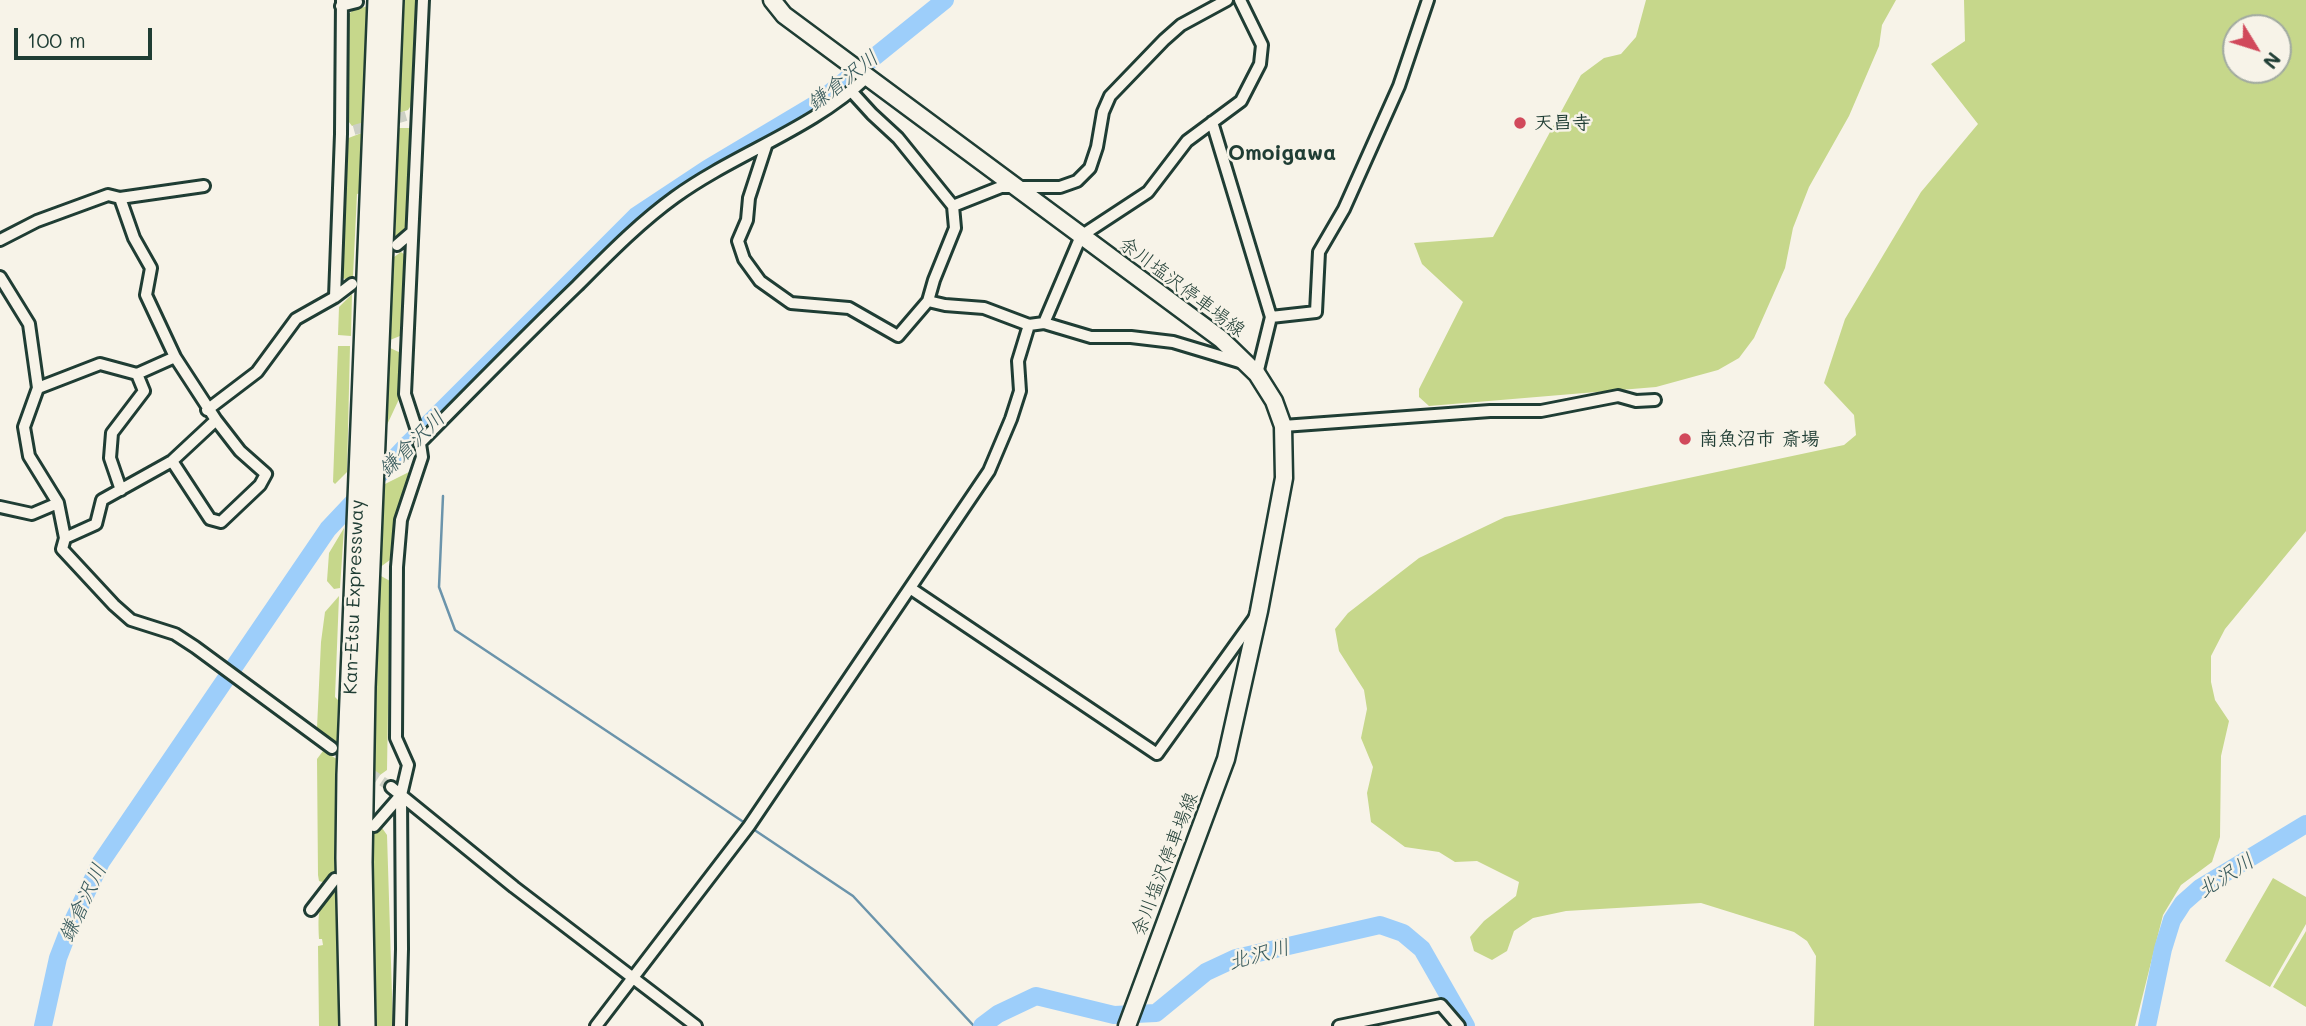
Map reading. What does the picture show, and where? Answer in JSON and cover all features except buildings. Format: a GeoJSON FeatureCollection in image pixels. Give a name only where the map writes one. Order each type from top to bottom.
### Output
{"type":"FeatureCollection","features":[{"type":"Feature","properties":{"kind":"highway","name":"Kan-Etsu Expressway"},"geometry":{"type":"LineString","coordinates":[[365,1026],[362,929],[363,786],[372,503],[368,439],[378,0]]}},
{"type":"Feature","properties":{"kind":"highway","name":"Kan-Etsu Expressway"},"geometry":{"type":"LineString","coordinates":[[350,1026],[347,803],[357,517],[368,439],[393,0]]}},
{"type":"Feature","properties":{"kind":"main road","name":"余川塩沢停車場線"},"geometry":{"type":"LineString","coordinates":[[772,0],[784,15],[846,62],[1221,339],[1252,369],[1274,401],[1283,426],[1284,478],[1259,611],[1226,759],[1127,1026]]}},
{"type":"Feature","properties":{"kind":"street"},"geometry":{"type":"LineString","coordinates":[[400,1026],[401,795],[408,765],[396,738],[397,567],[401,520],[422,457],[405,394],[423,0]]}},
{"type":"Feature","properties":{"kind":"street"},"geometry":{"type":"LineString","coordinates":[[953,206],[1001,187],[1060,187],[1077,181],[1090,168],[1103,112],[1110,96],[1181,25],[1227,0]]}},
{"type":"Feature","properties":{"kind":"street"},"geometry":{"type":"LineString","coordinates":[[1044,323],[1081,236],[1148,192],[1188,141],[1241,101],[1259,64],[1262,45],[1240,0]]}},
{"type":"Feature","properties":{"kind":"street"},"geometry":{"type":"LineString","coordinates":[[1271,317],[1316,312],[1319,252],[1344,209],[1393,98],[1428,0]]}},
{"type":"Feature","properties":{"kind":"street"},"geometry":{"type":"LineString","coordinates":[[335,297],[341,134],[342,3],[357,2]]}},
{"type":"Feature","properties":{"kind":"street"},"geometry":{"type":"LineString","coordinates":[[419,440],[652,214],[712,172],[766,146],[816,117],[852,92],[867,77]]}},
{"type":"Feature","properties":{"kind":"street"},"geometry":{"type":"LineString","coordinates":[[766,146],[749,198],[747,220],[738,241],[744,259],[760,281],[791,303],[849,308],[898,336],[928,301],[955,228],[953,206],[898,138],[852,92]]}},
{"type":"Feature","properties":{"kind":"street"},"geometry":{"type":"LineString","coordinates":[[406,116],[418,112]]}},
{"type":"Feature","properties":{"kind":"street"},"geometry":{"type":"LineString","coordinates":[[928,301],[945,306],[984,308],[1029,325],[1044,323],[1091,337],[1131,337],[1173,342],[1252,369],[1271,317],[1212,122]]}},
{"type":"Feature","properties":{"kind":"street"},"geometry":{"type":"LineString","coordinates":[[341,134],[354,130]]}},
{"type":"Feature","properties":{"kind":"street"},"geometry":{"type":"LineString","coordinates":[[0,240],[37,221],[108,195],[120,198],[204,186]]}},
{"type":"Feature","properties":{"kind":"street"},"geometry":{"type":"LineString","coordinates":[[120,198],[134,238],[151,268],[146,295],[174,357],[207,410],[240,451],[266,474],[260,485],[221,522],[210,519],[172,461]]}},
{"type":"Feature","properties":{"kind":"street"},"geometry":{"type":"LineString","coordinates":[[397,245],[412,232]]}},
{"type":"Feature","properties":{"kind":"street"},"geometry":{"type":"LineString","coordinates":[[0,278],[29,324],[38,388],[24,427],[29,456],[58,503],[65,538],[62,549],[114,606],[131,620],[175,634],[332,748]]}},
{"type":"Feature","properties":{"kind":"street"},"geometry":{"type":"LineString","coordinates":[[207,410],[257,372],[296,319],[352,285]]}},
{"type":"Feature","properties":{"kind":"street"},"geometry":{"type":"LineString","coordinates":[[596,1026],[749,826],[989,471],[1012,419],[1020,391],[1018,361],[1029,325]]}},
{"type":"Feature","properties":{"kind":"street"},"geometry":{"type":"LineString","coordinates":[[38,388],[100,364],[137,374],[174,357]]}},
{"type":"Feature","properties":{"kind":"street"},"geometry":{"type":"LineString","coordinates":[[121,489],[110,458],[112,433],[144,391],[137,374]]}},
{"type":"Feature","properties":{"kind":"street"},"geometry":{"type":"LineString","coordinates":[[1283,426],[1490,411],[1541,411],[1618,396],[1636,401],[1655,400]]}},
{"type":"Feature","properties":{"kind":"street"},"geometry":{"type":"LineString","coordinates":[[65,538],[96,524],[102,500],[172,461],[216,420]]}},
{"type":"Feature","properties":{"kind":"street"},"geometry":{"type":"LineString","coordinates":[[0,507],[32,514],[58,503]]}},
{"type":"Feature","properties":{"kind":"street"},"geometry":{"type":"LineString","coordinates":[[911,588],[1157,754],[1259,611]]}},
{"type":"Feature","properties":{"kind":"street"},"geometry":{"type":"LineString","coordinates":[[391,787],[514,887],[696,1026]]}},
{"type":"Feature","properties":{"kind":"street"},"geometry":{"type":"LineString","coordinates":[[374,826],[401,795]]}},
{"type":"Feature","properties":{"kind":"street"},"geometry":{"type":"LineString","coordinates":[[311,910],[335,879]]}},
{"type":"Feature","properties":{"kind":"street"},"geometry":{"type":"LineString","coordinates":[[1339,1026],[1441,1005],[1459,1026]]}},
{"type":"Feature","properties":{"kind":"green space"},"geometry":{"type":"Polygon","coordinates":[[[402,0],[416,0],[412,104],[408,110],[399,113],[402,0]]]}},
{"type":"Feature","properties":{"kind":"green space"},"geometry":{"type":"Polygon","coordinates":[[[1646,0],[1896,0],[1882,25],[1879,46],[1849,116],[1809,187],[1793,228],[1785,268],[1754,338],[1739,358],[1718,370],[1656,387],[1429,406],[1419,397],[1419,389],[1463,302],[1422,264],[1414,243],[1493,237],[1581,75],[1604,58],[1621,54],[1636,37],[1646,0]]]}},
{"type":"Feature","properties":{"kind":"green space"},"geometry":{"type":"Polygon","coordinates":[[[1964,0],[2306,0],[2306,531],[2225,629],[2211,656],[2211,682],[2215,700],[2229,721],[2221,756],[2220,837],[2212,862],[2181,885],[2163,915],[2135,1026],[1814,1026],[1816,956],[1807,941],[1794,932],[1701,903],[1566,911],[1533,918],[1514,931],[1507,951],[1492,960],[1474,951],[1470,937],[1484,921],[1516,896],[1519,882],[1477,861],[1455,862],[1439,852],[1405,847],[1371,822],[1367,793],[1373,767],[1361,738],[1367,709],[1364,690],[1339,651],[1335,629],[1348,613],[1419,558],[1505,517],[1844,445],[1856,435],[1854,415],[1824,383],[1845,319],[1921,192],[1978,124],[1931,64],[1965,41],[1964,0]]]}},
{"type":"Feature","properties":{"kind":"green space"},"geometry":{"type":"Polygon","coordinates":[[[368,6],[364,123],[352,126],[345,117],[344,73],[349,71],[349,65],[345,64],[348,15],[353,10],[368,6]]]}},
{"type":"Feature","properties":{"kind":"green space"},"geometry":{"type":"Polygon","coordinates":[[[399,128],[412,128],[407,228],[395,239],[399,128]]]}},
{"type":"Feature","properties":{"kind":"green space"},"geometry":{"type":"Polygon","coordinates":[[[364,132],[361,193],[357,194],[353,276],[347,281],[340,275],[341,203],[345,202],[345,194],[342,194],[346,139],[364,132]]]}},
{"type":"Feature","properties":{"kind":"green space"},"geometry":{"type":"Polygon","coordinates":[[[401,252],[405,255],[400,336],[390,340],[394,257],[401,252]]]}},
{"type":"Feature","properties":{"kind":"green space"},"geometry":{"type":"Polygon","coordinates":[[[352,294],[351,336],[338,335],[339,307],[352,294]]]}},
{"type":"Feature","properties":{"kind":"green space"},"geometry":{"type":"Polygon","coordinates":[[[338,346],[350,346],[347,472],[335,484],[333,482],[338,346]]]}},
{"type":"Feature","properties":{"kind":"green space"},"geometry":{"type":"Polygon","coordinates":[[[390,348],[401,353],[400,397],[386,427],[390,348]]]}},
{"type":"Feature","properties":{"kind":"green space"},"geometry":{"type":"Polygon","coordinates":[[[411,471],[395,518],[394,557],[379,568],[383,485],[411,471]]]}},
{"type":"Feature","properties":{"kind":"green space"},"geometry":{"type":"Polygon","coordinates":[[[344,528],[340,588],[334,589],[327,581],[329,553],[344,528]]]}},
{"type":"Feature","properties":{"kind":"green space"},"geometry":{"type":"Polygon","coordinates":[[[381,576],[390,581],[387,770],[380,775],[372,769],[381,576]]]}},
{"type":"Feature","properties":{"kind":"green space"},"geometry":{"type":"Polygon","coordinates":[[[339,596],[335,697],[338,700],[337,744],[317,728],[325,612],[339,596]]]}},
{"type":"Feature","properties":{"kind":"green space"},"geometry":{"type":"Polygon","coordinates":[[[323,751],[337,759],[337,869],[326,883],[319,881],[318,875],[317,759],[323,751]]]}},
{"type":"Feature","properties":{"kind":"green space"},"geometry":{"type":"Polygon","coordinates":[[[380,825],[387,835],[393,1026],[375,1026],[372,836],[380,825]]]}},
{"type":"Feature","properties":{"kind":"green space"},"geometry":{"type":"Polygon","coordinates":[[[2273,878],[2306,897],[2306,924],[2270,987],[2225,961],[2273,878]]]}},
{"type":"Feature","properties":{"kind":"green space"},"geometry":{"type":"Polygon","coordinates":[[[337,886],[339,1026],[319,1026],[318,946],[323,945],[322,939],[319,939],[319,915],[322,905],[337,886]]]}},
{"type":"Feature","properties":{"kind":"green space"},"geometry":{"type":"Polygon","coordinates":[[[2306,931],[2306,1007],[2273,987],[2306,931]]]}},
{"type":"Feature","properties":{"kind":"waterway","name":"鎌倉沢川"},"geometry":{"type":"LineString","coordinates":[[43,1026],[58,958],[101,862],[328,529],[409,443],[636,216],[707,169],[816,104],[945,0]]}},
{"type":"Feature","properties":{"kind":"waterway"},"geometry":{"type":"LineString","coordinates":[[443,496],[439,587],[455,630],[745,823]]}},
{"type":"Feature","properties":{"kind":"waterway","name":"北沢川"},"geometry":{"type":"LineString","coordinates":[[2147,1026],[2163,949],[2172,920],[2183,903],[2200,888],[2306,824]]}},
{"type":"Feature","properties":{"kind":"waterway"},"geometry":{"type":"LineString","coordinates":[[750,827],[853,896],[974,1026]]}},
{"type":"Feature","properties":{"kind":"waterway","name":"北沢川"},"geometry":{"type":"LineString","coordinates":[[982,1026],[998,1014],[1036,996],[1114,1015],[1156,1013],[1206,972],[1236,958],[1380,925],[1403,933],[1422,949],[1466,1026]]}},
{"type":"Feature","properties":{"kind":"tunnel"},"geometry":{"type":"LineString","coordinates":[[354,130],[406,116]]}},
{"type":"Feature","properties":{"kind":"tunnel"},"geometry":{"type":"LineString","coordinates":[[332,748],[391,787]]}},
{"type":"Feature","properties":{"kind":"place","name":"天昌寺"},"geometry":{"type":"Point","coordinates":[1520,123]}},
{"type":"Feature","properties":{"kind":"place","name":"南魚沼市 斎場"},"geometry":{"type":"Point","coordinates":[1685,439]}},
{"type":"Feature","properties":{"kind":"district","name":"Omoigawa"},"geometry":{"type":"Point","coordinates":[1282,154]}}]}
